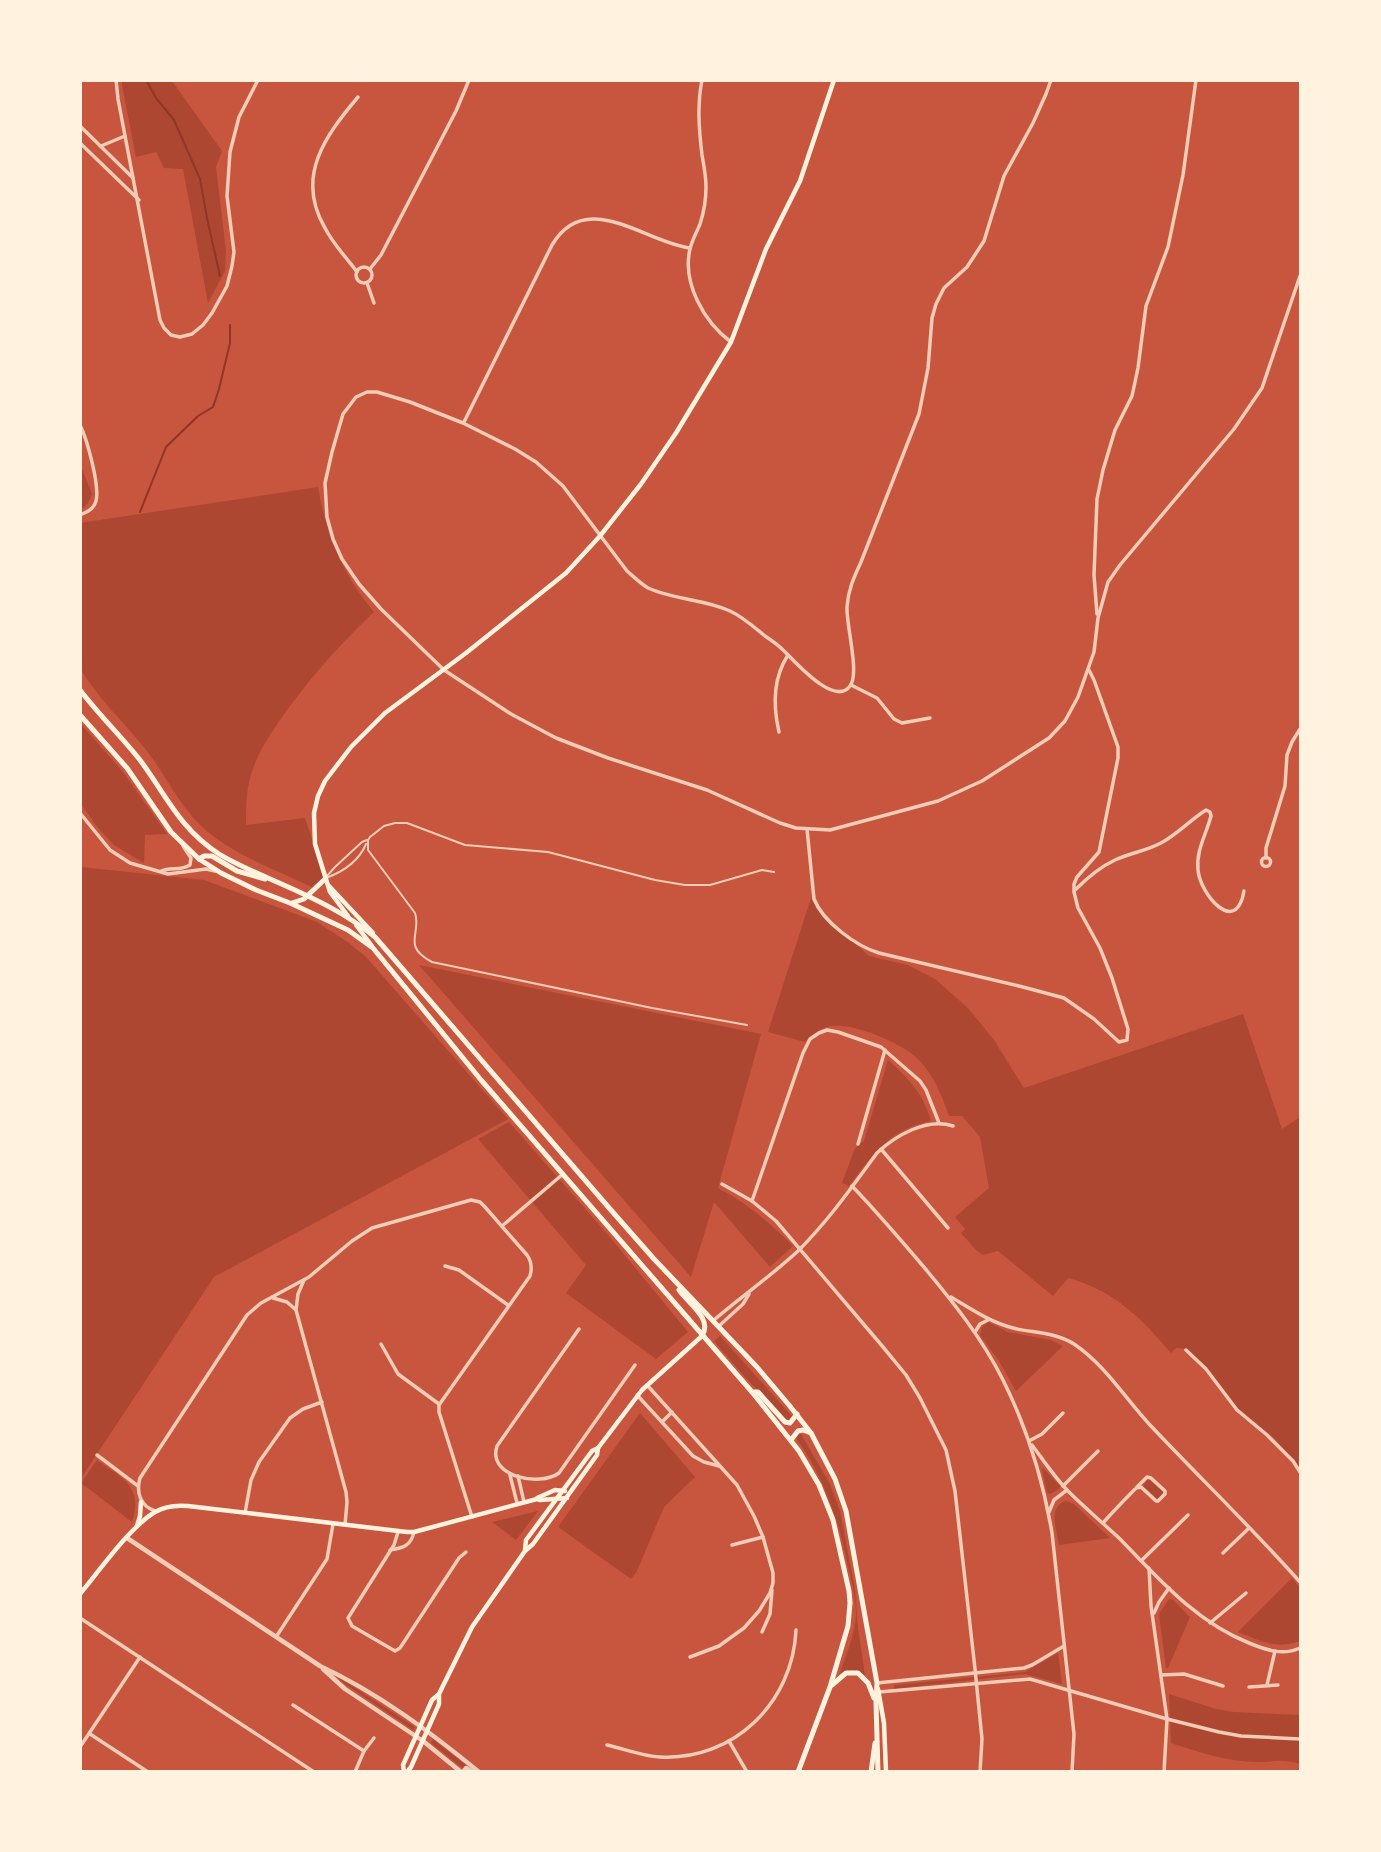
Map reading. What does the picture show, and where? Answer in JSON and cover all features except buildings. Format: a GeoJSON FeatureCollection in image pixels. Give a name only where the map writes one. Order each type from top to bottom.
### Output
{"type":"FeatureCollection","features":[{"type":"Feature","properties":{"kind":"main road"},"geometry":{"type":"LineString","coordinates":[[798,1772],[830,1687],[848,1626],[850,1609],[849,1591],[835,1528],[812,1473],[791,1440],[752,1392],[481,1080],[373,948],[330,892],[315,844],[313,827],[316,804],[325,781],[373,723],[566,573],[600,536],[659,459],[731,342],[766,249],[804,171],[834,80]]}},
{"type":"Feature","properties":{"kind":"main road"},"geometry":{"type":"LineString","coordinates":[[80,691],[131,748],[174,812],[199,839],[227,859],[308,895],[350,918],[375,937]]}},
{"type":"Feature","properties":{"kind":"main road"},"geometry":{"type":"LineString","coordinates":[[80,715],[127,768],[164,823],[199,859],[256,890],[348,930],[373,948]]}},
{"type":"Feature","properties":{"kind":"main road"},"geometry":{"type":"LineString","coordinates":[[199,859],[209,855],[247,875],[275,881]]}},
{"type":"Feature","properties":{"kind":"main road"},"geometry":{"type":"LineString","coordinates":[[290,903],[300,902],[326,878]]}},
{"type":"Feature","properties":{"kind":"main road"},"geometry":{"type":"LineString","coordinates":[[328,885],[610,1209],[716,1323],[811,1433],[835,1479],[846,1511],[879,1692],[885,1732],[886,1772]]}},
{"type":"Feature","properties":{"kind":"main road"},"geometry":{"type":"LineString","coordinates":[[525,1550],[526,1540],[637,1395],[705,1331],[705,1320],[668,1274]]}},
{"type":"Feature","properties":{"kind":"main road"},"geometry":{"type":"LineString","coordinates":[[752,1392],[758,1392],[785,1422],[792,1422],[797,1414]]}},
{"type":"Feature","properties":{"kind":"main road"},"geometry":{"type":"LineString","coordinates":[[791,1440],[798,1431],[811,1433]]}},
{"type":"Feature","properties":{"kind":"main road"},"geometry":{"type":"LineString","coordinates":[[439,1694],[439,1704],[428,1730],[411,1767],[406,1772],[403,1765],[432,1700],[439,1694],[471,1627],[525,1550],[533,1544],[568,1496],[597,1455],[598,1448]]}},
{"type":"Feature","properties":{"kind":"main road"},"geometry":{"type":"LineString","coordinates":[[563,1490],[568,1496]]}},
{"type":"Feature","properties":{"kind":"main road"},"geometry":{"type":"LineString","coordinates":[[80,1594],[136,1527],[157,1511],[172,1506],[414,1532],[563,1490]]}},
{"type":"Feature","properties":{"kind":"main road"},"geometry":{"type":"LineString","coordinates":[[535,1499],[568,1496]]}},
{"type":"Feature","properties":{"kind":"main road"},"geometry":{"type":"LineString","coordinates":[[535,1499],[544,1507],[545,1514]]}},
{"type":"Feature","properties":{"kind":"main road"},"geometry":{"type":"LineString","coordinates":[[136,1527],[141,1502]]}},
{"type":"Feature","properties":{"kind":"main road"},"geometry":{"type":"LineString","coordinates":[[830,1687],[846,1673],[858,1673],[868,1684],[876,1703]]}},
{"type":"Feature","properties":{"kind":"main road"},"geometry":{"type":"LineString","coordinates":[[877,1683],[878,1772]]}},
{"type":"Feature","properties":{"kind":"main road"},"geometry":{"type":"LineString","coordinates":[[871,1772],[877,1729]]}},
{"type":"Feature","properties":{"kind":"street"},"geometry":{"type":"LineString","coordinates":[[117,80],[125,136],[162,324],[171,335],[180,337],[188,336],[199,329],[212,313],[231,273],[233,244],[226,187],[230,152],[239,117],[258,80]]}},
{"type":"Feature","properties":{"kind":"street"},"geometry":{"type":"LineString","coordinates":[[370,269],[381,255],[452,120],[469,80]]}},
{"type":"Feature","properties":{"kind":"street"},"geometry":{"type":"LineString","coordinates":[[702,80],[699,117],[706,196],[701,222],[690,248],[689,268],[699,304],[711,324],[731,342]]}},
{"type":"Feature","properties":{"kind":"street"},"geometry":{"type":"LineString","coordinates":[[1051,80],[1033,123],[1004,176],[984,241],[967,267],[944,288],[936,304],[919,414],[851,584],[847,609],[854,672],[847,690],[838,692],[824,687],[770,639],[732,612],[666,594],[648,588],[638,581],[627,571],[570,494],[526,455],[463,423],[377,392],[367,392],[356,397],[343,414],[325,483],[330,528],[348,569],[381,609],[444,670],[511,714],[556,738],[707,790],[788,826],[830,830],[937,801],[969,788],[1034,749],[1058,730],[1072,710],[1089,670],[1098,618],[1108,582],[1234,429],[1262,388],[1300,276]]}},
{"type":"Feature","properties":{"kind":"street"},"geometry":{"type":"LineString","coordinates":[[1098,618],[1094,575],[1097,499],[1115,430],[1132,396],[1146,306],[1168,247],[1183,175],[1195,80]]}},
{"type":"Feature","properties":{"kind":"street"},"geometry":{"type":"LineString","coordinates":[[358,97],[337,121],[324,142],[314,169],[313,186],[320,219],[362,284],[372,278],[370,269]]}},
{"type":"Feature","properties":{"kind":"street"},"geometry":{"type":"LineString","coordinates":[[80,126],[134,180]]}},
{"type":"Feature","properties":{"kind":"street"},"geometry":{"type":"LineString","coordinates":[[101,146],[125,136]]}},
{"type":"Feature","properties":{"kind":"street"},"geometry":{"type":"LineString","coordinates":[[80,143],[139,200]]}},
{"type":"Feature","properties":{"kind":"street"},"geometry":{"type":"LineString","coordinates":[[463,423],[552,245],[564,229],[582,220],[601,219],[632,227],[680,247],[690,248]]}},
{"type":"Feature","properties":{"kind":"street"},"geometry":{"type":"LineString","coordinates":[[356,272],[363,267],[370,269]]}},
{"type":"Feature","properties":{"kind":"street"},"geometry":{"type":"LineString","coordinates":[[367,283],[373,303]]}},
{"type":"Feature","properties":{"kind":"street"},"geometry":{"type":"LineString","coordinates":[[80,425],[89,450],[97,496],[92,508],[80,515]]}},
{"type":"Feature","properties":{"kind":"street"},"geometry":{"type":"LineString","coordinates":[[779,732],[774,712],[776,689],[779,671],[788,655]]}},
{"type":"Feature","properties":{"kind":"street"},"geometry":{"type":"LineString","coordinates":[[807,829],[814,899],[818,909],[866,949],[1064,998],[1119,1042],[1126,1040],[1128,1029],[1112,978],[1097,941],[1078,908],[1074,892],[1077,877],[1099,852],[1118,758],[1118,747],[1089,670]]}},
{"type":"Feature","properties":{"kind":"street"},"geometry":{"type":"LineString","coordinates":[[851,685],[877,698],[894,719],[902,723],[930,718]]}},
{"type":"Feature","properties":{"kind":"street"},"geometry":{"type":"LineString","coordinates":[[1266,858],[1266,848],[1285,786],[1287,755],[1300,729]]}},
{"type":"Feature","properties":{"kind":"street"},"geometry":{"type":"LineString","coordinates":[[1074,892],[1090,876],[1114,860],[1161,843],[1206,810],[1211,816],[1198,853],[1201,884],[1217,904],[1230,912],[1240,906],[1244,891]]}},
{"type":"Feature","properties":{"kind":"street"},"geometry":{"type":"LineString","coordinates":[[80,813],[110,849],[130,863],[168,874],[206,869],[221,873]]}},
{"type":"Feature","properties":{"kind":"street"},"geometry":{"type":"LineString","coordinates":[[180,841],[191,860],[190,865],[183,869]]}},
{"type":"Feature","properties":{"kind":"street"},"geometry":{"type":"LineString","coordinates":[[161,871],[167,868],[189,868],[199,859]]}},
{"type":"Feature","properties":{"kind":"street"},"geometry":{"type":"LineString","coordinates":[[752,1200],[803,1052],[810,1040],[822,1031],[832,1030],[885,1050],[920,1081],[939,1123]]}},
{"type":"Feature","properties":{"kind":"street"},"geometry":{"type":"LineString","coordinates":[[858,1144],[885,1050]]}},
{"type":"Feature","properties":{"kind":"street"},"geometry":{"type":"LineString","coordinates":[[716,1323],[743,1304],[751,1292],[799,1249],[833,1212],[881,1149],[904,1133],[939,1123],[953,1126]]}},
{"type":"Feature","properties":{"kind":"street"},"geometry":{"type":"LineString","coordinates":[[881,1149],[948,1228]]}},
{"type":"Feature","properties":{"kind":"street"},"geometry":{"type":"LineString","coordinates":[[502,1226],[563,1174]]}},
{"type":"Feature","properties":{"kind":"street"},"geometry":{"type":"LineString","coordinates":[[722,1184],[752,1200],[776,1221],[884,1347],[906,1375],[946,1450],[955,1490],[982,1740],[979,1772]]}},
{"type":"Feature","properties":{"kind":"street"},"geometry":{"type":"LineString","coordinates":[[852,1186],[947,1294],[975,1332],[1002,1378],[1029,1441],[1048,1513],[1074,1734],[1072,1772]]}},
{"type":"Feature","properties":{"kind":"street"},"geometry":{"type":"LineString","coordinates":[[157,1511],[141,1502],[138,1486],[146,1469],[247,1315],[304,1280],[372,1228],[466,1200],[475,1200],[485,1207],[527,1255],[531,1265],[530,1276],[439,1405],[472,1517]]}},
{"type":"Feature","properties":{"kind":"street"},"geometry":{"type":"LineString","coordinates":[[444,1266],[459,1270],[509,1305]]}},
{"type":"Feature","properties":{"kind":"street"},"geometry":{"type":"LineString","coordinates":[[304,1280],[298,1294],[296,1310],[347,1496],[345,1525]]}},
{"type":"Feature","properties":{"kind":"street"},"geometry":{"type":"LineString","coordinates":[[947,1294],[990,1319],[1013,1328],[1059,1336],[1082,1350],[1101,1367],[1142,1416],[1300,1582]]}},
{"type":"Feature","properties":{"kind":"street"},"geometry":{"type":"LineString","coordinates":[[271,1298],[287,1302],[296,1310]]}},
{"type":"Feature","properties":{"kind":"street"},"geometry":{"type":"LineString","coordinates":[[975,1332],[980,1324],[990,1319]]}},
{"type":"Feature","properties":{"kind":"street"},"geometry":{"type":"LineString","coordinates":[[579,1329],[497,1446],[495,1455],[510,1474],[543,1479],[559,1473],[635,1365]]}},
{"type":"Feature","properties":{"kind":"street"},"geometry":{"type":"LineString","coordinates":[[381,1344],[398,1374],[439,1405]]}},
{"type":"Feature","properties":{"kind":"street"},"geometry":{"type":"LineString","coordinates":[[1186,1350],[1206,1369],[1237,1410],[1267,1435],[1296,1464],[1300,1472]]}},
{"type":"Feature","properties":{"kind":"street"},"geometry":{"type":"LineString","coordinates":[[647,1385],[743,1495],[763,1537],[773,1573],[772,1608],[762,1632]]}},
{"type":"Feature","properties":{"kind":"street"},"geometry":{"type":"LineString","coordinates":[[637,1395],[693,1456],[721,1467]]}},
{"type":"Feature","properties":{"kind":"street"},"geometry":{"type":"LineString","coordinates":[[245,1513],[252,1474],[284,1425],[296,1414],[322,1402]]}},
{"type":"Feature","properties":{"kind":"street"},"geometry":{"type":"LineString","coordinates":[[662,1422],[672,1412]]}},
{"type":"Feature","properties":{"kind":"street"},"geometry":{"type":"LineString","coordinates":[[1029,1441],[1042,1434],[1063,1413]]}},
{"type":"Feature","properties":{"kind":"street"},"geometry":{"type":"LineString","coordinates":[[1029,1441],[1065,1488],[1190,1608],[1210,1623],[1243,1641],[1275,1651],[1286,1652],[1300,1648]]}},
{"type":"Feature","properties":{"kind":"street"},"geometry":{"type":"LineString","coordinates":[[1048,1513],[1054,1500],[1098,1451]]}},
{"type":"Feature","properties":{"kind":"street"},"geometry":{"type":"LineString","coordinates":[[97,1455],[138,1486]]}},
{"type":"Feature","properties":{"kind":"street"},"geometry":{"type":"LineString","coordinates":[[1037,1469],[1040,1465],[1046,1465]]}},
{"type":"Feature","properties":{"kind":"street"},"geometry":{"type":"LineString","coordinates":[[510,1474],[517,1503]]}},
{"type":"Feature","properties":{"kind":"street"},"geometry":{"type":"LineString","coordinates":[[518,1476],[524,1502]]}},
{"type":"Feature","properties":{"kind":"street"},"geometry":{"type":"LineString","coordinates":[[1103,1523],[1136,1488],[1147,1477],[1165,1491],[1165,1494],[1156,1501],[1141,1488],[1136,1488]]}},
{"type":"Feature","properties":{"kind":"street"},"geometry":{"type":"LineString","coordinates":[[1044,1495],[1054,1500]]}},
{"type":"Feature","properties":{"kind":"street"},"geometry":{"type":"LineString","coordinates":[[1141,1560],[1188,1515]]}},
{"type":"Feature","properties":{"kind":"street"},"geometry":{"type":"LineString","coordinates":[[276,1637],[327,1559],[332,1524]]}},
{"type":"Feature","properties":{"kind":"street"},"geometry":{"type":"LineString","coordinates":[[1223,1553],[1250,1528]]}},
{"type":"Feature","properties":{"kind":"street"},"geometry":{"type":"LineString","coordinates":[[397,1532],[396,1541],[348,1618],[352,1626],[395,1651],[400,1648],[459,1558],[466,1552]]}},
{"type":"Feature","properties":{"kind":"street"},"geometry":{"type":"LineString","coordinates":[[390,1550],[401,1549],[409,1544],[414,1532]]}},
{"type":"Feature","properties":{"kind":"street"},"geometry":{"type":"LineString","coordinates":[[732,1545],[763,1537]]}},
{"type":"Feature","properties":{"kind":"street"},"geometry":{"type":"LineString","coordinates":[[127,1538],[320,1666],[359,1686],[421,1725],[479,1772]]}},
{"type":"Feature","properties":{"kind":"street"},"geometry":{"type":"LineString","coordinates":[[1149,1568],[1151,1606],[1167,1719],[1164,1772]]}},
{"type":"Feature","properties":{"kind":"street"},"geometry":{"type":"LineString","coordinates":[[690,1657],[719,1646],[736,1634],[759,1611],[772,1588]]}},
{"type":"Feature","properties":{"kind":"street"},"geometry":{"type":"LineString","coordinates":[[1153,1615],[1169,1588]]}},
{"type":"Feature","properties":{"kind":"street"},"geometry":{"type":"LineString","coordinates":[[1210,1623],[1246,1593]]}},
{"type":"Feature","properties":{"kind":"street"},"geometry":{"type":"LineString","coordinates":[[80,1618],[314,1772]]}},
{"type":"Feature","properties":{"kind":"street"},"geometry":{"type":"LineString","coordinates":[[607,1745],[645,1755],[669,1757],[699,1753],[729,1741],[754,1723],[785,1682],[792,1662],[796,1630]]}},
{"type":"Feature","properties":{"kind":"street"},"geometry":{"type":"LineString","coordinates":[[877,1683],[1024,1668],[1064,1646]]}},
{"type":"Feature","properties":{"kind":"street"},"geometry":{"type":"LineString","coordinates":[[1267,1685],[1275,1651]]}},
{"type":"Feature","properties":{"kind":"street"},"geometry":{"type":"LineString","coordinates":[[80,1748],[140,1657]]}},
{"type":"Feature","properties":{"kind":"street"},"geometry":{"type":"LineString","coordinates":[[320,1666],[345,1689],[423,1741],[462,1772],[466,1768],[473,1772]]}},
{"type":"Feature","properties":{"kind":"street"},"geometry":{"type":"LineString","coordinates":[[1160,1675],[1181,1673],[1223,1686]]}},
{"type":"Feature","properties":{"kind":"street"},"geometry":{"type":"LineString","coordinates":[[879,1692],[1030,1679],[1167,1719],[1241,1736],[1300,1739]]}},
{"type":"Feature","properties":{"kind":"street"},"geometry":{"type":"LineString","coordinates":[[1249,1687],[1278,1685]]}},
{"type":"Feature","properties":{"kind":"street"},"geometry":{"type":"LineString","coordinates":[[293,1704],[364,1751]]}},
{"type":"Feature","properties":{"kind":"street"},"geometry":{"type":"LineString","coordinates":[[90,1734],[148,1772]]}},
{"type":"Feature","properties":{"kind":"street"},"geometry":{"type":"LineString","coordinates":[[355,1772],[364,1751],[374,1738]]}},
{"type":"Feature","properties":{"kind":"street"},"geometry":{"type":"LineString","coordinates":[[729,1741],[747,1772]]}},
{"type":"Feature","properties":{"kind":"lane"},"geometry":{"type":"LineString","coordinates":[[326,878],[341,872],[363,853],[370,836],[395,823],[407,823],[465,845],[548,852],[685,886],[710,885],[762,870],[774,872]]}},
{"type":"Feature","properties":{"kind":"lane"},"geometry":{"type":"LineString","coordinates":[[326,878],[362,842],[368,840]]}},
{"type":"Feature","properties":{"kind":"lane"},"geometry":{"type":"LineString","coordinates":[[368,840],[368,850],[415,913],[415,944],[420,954],[432,962],[747,1026]]}},
{"type":"Feature","properties":{"kind":"shaded area"},"geometry":{"type":"Polygon","coordinates":[[[122,81],[172,81],[222,151],[216,167],[226,251],[225,271],[208,303],[183,169],[164,168],[156,152],[136,157],[122,81]]]}},
{"type":"Feature","properties":{"kind":"shaded area"},"geometry":{"type":"Polygon","coordinates":[[[80,464],[92,494],[81,510],[80,464]]]}},
{"type":"Feature","properties":{"kind":"shaded area"},"geometry":{"type":"Polygon","coordinates":[[[318,487],[337,554],[353,584],[374,612],[311,679],[271,734],[251,773],[246,810],[246,825],[305,818],[324,877],[312,887],[219,841],[199,824],[147,751],[87,679],[80,668],[80,523],[318,487]]]}},
{"type":"Feature","properties":{"kind":"shaded area"},"geometry":{"type":"Polygon","coordinates":[[[80,723],[123,772],[167,834],[145,835],[144,863],[114,845],[81,804],[80,723]]]}},
{"type":"Feature","properties":{"kind":"shaded area"},"geometry":{"type":"Polygon","coordinates":[[[81,867],[204,880],[317,922],[366,957],[508,1119],[214,1277],[81,1478],[81,867]]]}},
{"type":"Feature","properties":{"kind":"shaded area"},"geometry":{"type":"Polygon","coordinates":[[[811,898],[820,913],[869,956],[908,965],[935,979],[968,1008],[994,1040],[1024,1088],[1243,1014],[1282,1129],[1300,1117],[1300,1469],[1274,1438],[1239,1409],[1187,1349],[1176,1348],[1171,1353],[1138,1317],[1113,1298],[1068,1278],[1053,1296],[998,1251],[983,1255],[976,1250],[961,1233],[965,1229],[955,1217],[989,1188],[980,1137],[962,1116],[949,1116],[933,1078],[918,1059],[900,1046],[875,1034],[848,1027],[827,1027],[805,1042],[768,1032],[811,898]]]}},
{"type":"Feature","properties":{"kind":"shaded area"},"geometry":{"type":"Polygon","coordinates":[[[419,965],[761,1034],[718,1188],[758,1214],[793,1246],[770,1267],[714,1202],[691,1277],[419,965]]]}},
{"type":"Feature","properties":{"kind":"shaded area"},"geometry":{"type":"Polygon","coordinates":[[[888,1060],[914,1087],[924,1102],[931,1121],[904,1130],[893,1137],[874,1154],[849,1186],[842,1183],[855,1148],[864,1141],[888,1060]]]}},
{"type":"Feature","properties":{"kind":"shaded area"},"geometry":{"type":"Polygon","coordinates":[[[509,1122],[609,1236],[688,1332],[656,1359],[566,1293],[586,1265],[478,1139],[509,1122]]]}},
{"type":"Feature","properties":{"kind":"shaded area"},"geometry":{"type":"Polygon","coordinates":[[[988,1322],[1008,1332],[1051,1340],[1063,1346],[1016,1391],[980,1335],[982,1327],[988,1322]]]}},
{"type":"Feature","properties":{"kind":"shaded area"},"geometry":{"type":"Polygon","coordinates":[[[720,1336],[792,1416],[788,1421],[714,1341],[720,1336]]]}},
{"type":"Feature","properties":{"kind":"shaded area"},"geometry":{"type":"Polygon","coordinates":[[[640,1413],[695,1477],[664,1507],[637,1571],[631,1579],[558,1527],[640,1413]]]}},
{"type":"Feature","properties":{"kind":"shaded area"},"geometry":{"type":"Polygon","coordinates":[[[801,1434],[830,1484],[840,1511],[855,1590],[865,1675],[853,1670],[840,1673],[855,1622],[854,1595],[834,1513],[822,1482],[796,1438],[801,1434]]]}},
{"type":"Feature","properties":{"kind":"shaded area"},"geometry":{"type":"Polygon","coordinates":[[[97,1460],[122,1478],[133,1492],[135,1510],[132,1522],[81,1483],[97,1460]]]}},
{"type":"Feature","properties":{"kind":"shaded area"},"geometry":{"type":"Polygon","coordinates":[[[1043,1468],[1060,1486],[1050,1494],[1047,1493],[1043,1468]]]}},
{"type":"Feature","properties":{"kind":"shaded area"},"geometry":{"type":"Polygon","coordinates":[[[1148,1479],[1163,1492],[1158,1499],[1143,1486],[1148,1479]]]}},
{"type":"Feature","properties":{"kind":"shaded area"},"geometry":{"type":"Polygon","coordinates":[[[1066,1501],[1074,1504],[1110,1538],[1059,1545],[1055,1514],[1060,1504],[1066,1501]]]}},
{"type":"Feature","properties":{"kind":"shaded area"},"geometry":{"type":"Polygon","coordinates":[[[538,1511],[516,1540],[492,1522],[538,1511]]]}},
{"type":"Feature","properties":{"kind":"shaded area"},"geometry":{"type":"Polygon","coordinates":[[[1292,1578],[1300,1588],[1300,1641],[1276,1644],[1238,1632],[1292,1578]]]}},
{"type":"Feature","properties":{"kind":"shaded area"},"geometry":{"type":"Polygon","coordinates":[[[1169,1599],[1190,1617],[1166,1668],[1159,1614],[1169,1599]]]}},
{"type":"Feature","properties":{"kind":"shaded area"},"geometry":{"type":"Polygon","coordinates":[[[1058,1653],[1062,1684],[1025,1674],[894,1689],[894,1685],[1025,1672],[1058,1653]]]}},
{"type":"Feature","properties":{"kind":"shaded area"},"geometry":{"type":"Polygon","coordinates":[[[340,1678],[415,1727],[413,1730],[339,1680],[340,1678]]]}},
{"type":"Feature","properties":{"kind":"shaded area"},"geometry":{"type":"Polygon","coordinates":[[[1169,1694],[1234,1712],[1300,1715],[1300,1764],[1235,1760],[1171,1743],[1169,1694]]]}},
{"type":"Feature","properties":{"kind":"shaded area"},"geometry":{"type":"Polygon","coordinates":[[[433,1739],[473,1771],[466,1771],[431,1743],[433,1739]]]}},
{"type":"Feature","properties":{"kind":"waterway"},"geometry":{"type":"LineString","coordinates":[[146,80],[156,98],[174,120],[200,179],[220,276]]}},
{"type":"Feature","properties":{"kind":"waterway"},"geometry":{"type":"LineString","coordinates":[[140,512],[166,447],[198,416],[213,407],[230,343],[230,325]]}}]}
